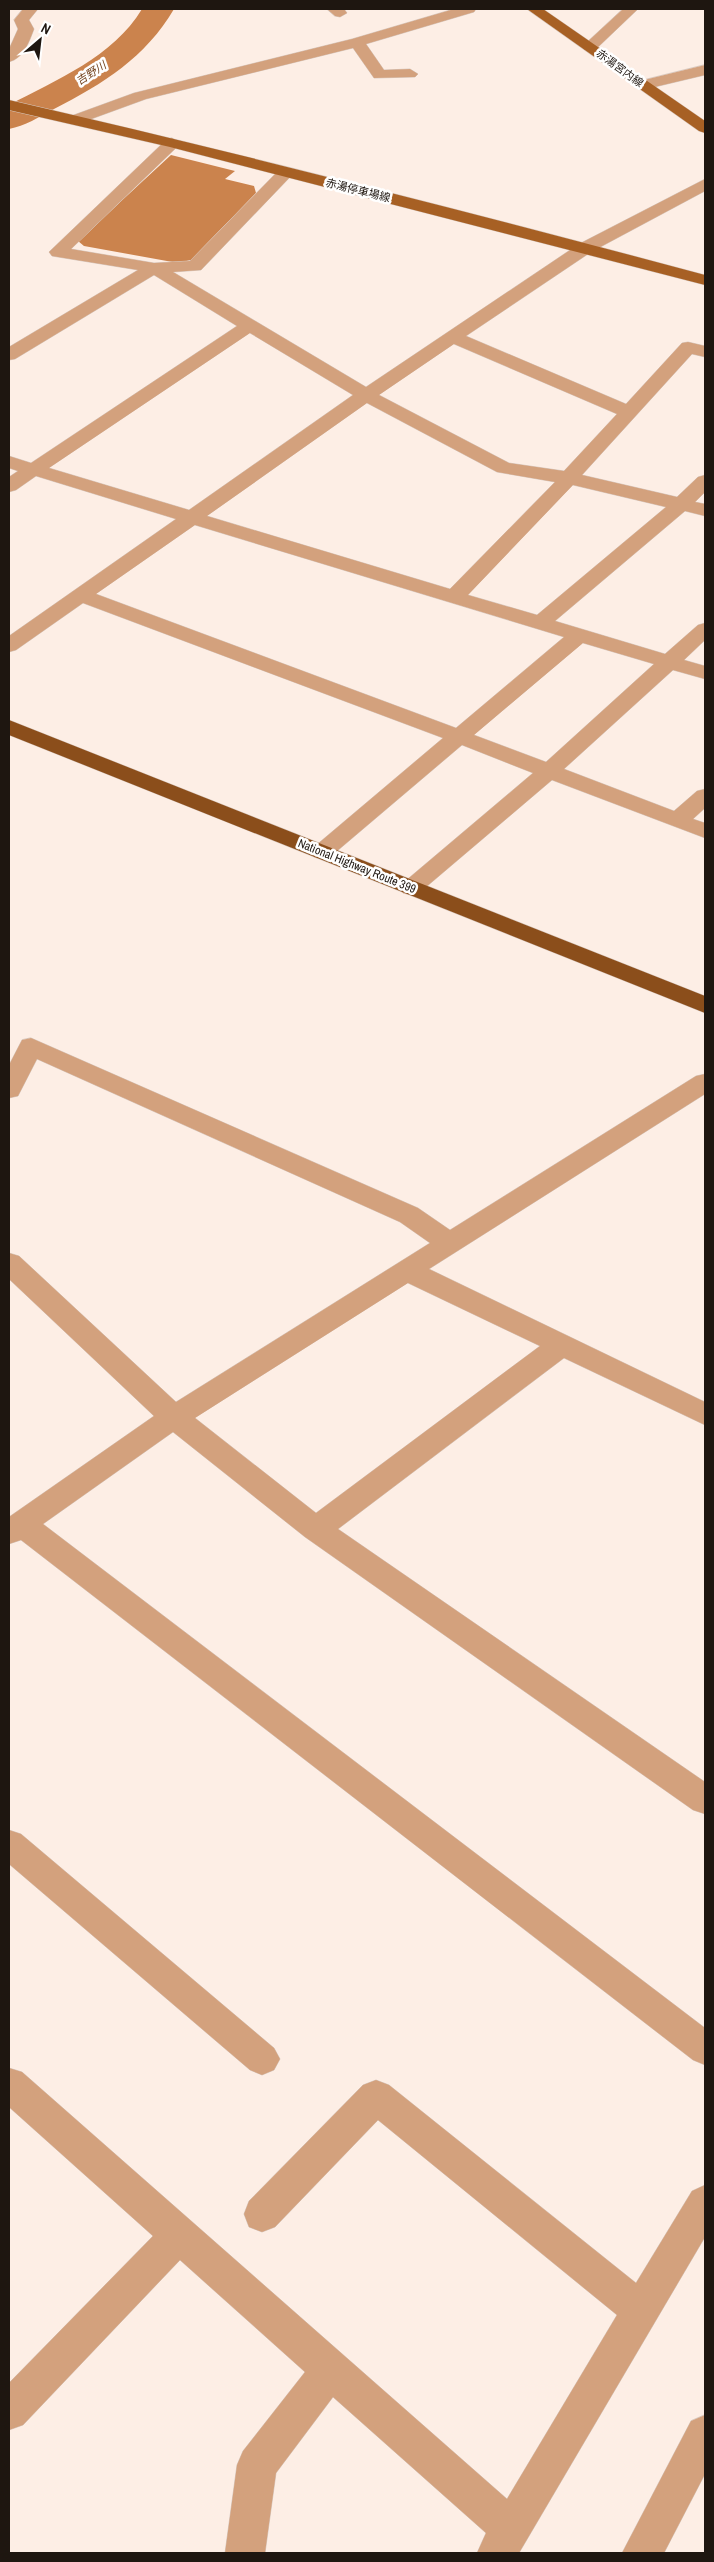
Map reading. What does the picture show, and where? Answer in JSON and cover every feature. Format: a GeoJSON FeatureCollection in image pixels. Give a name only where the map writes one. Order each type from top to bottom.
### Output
{"type":"FeatureCollection","features":[{"type":"Feature","properties":{"kind":"highway","name":"National Highway Route 399"},"geometry":{"type":"LineString","coordinates":[[9,727],[705,1005]]}},
{"type":"Feature","properties":{"kind":"main road","name":"赤湯宮内線"},"geometry":{"type":"LineString","coordinates":[[534,9],[705,128]]}},
{"type":"Feature","properties":{"kind":"main road","name":"赤湯停車場線"},"geometry":{"type":"LineString","coordinates":[[9,105],[77,119],[705,280]]}},
{"type":"Feature","properties":{"kind":"street"},"geometry":{"type":"LineString","coordinates":[[9,57],[19,48],[26,29],[21,20],[31,9]]}},
{"type":"Feature","properties":{"kind":"street"},"geometry":{"type":"LineString","coordinates":[[77,119],[140,96],[357,42],[468,9]]}},
{"type":"Feature","properties":{"kind":"street"},"geometry":{"type":"LineString","coordinates":[[590,47],[631,9]]}},
{"type":"Feature","properties":{"kind":"street"},"geometry":{"type":"LineString","coordinates":[[357,42],[379,75],[410,74]]}},
{"type":"Feature","properties":{"kind":"street"},"geometry":{"type":"LineString","coordinates":[[642,85],[705,70]]}},
{"type":"Feature","properties":{"kind":"street"},"geometry":{"type":"LineString","coordinates":[[172,143],[58,252],[154,268],[195,266],[286,172]]}},
{"type":"Feature","properties":{"kind":"street"},"geometry":{"type":"LineString","coordinates":[[9,646],[366,395],[585,248],[705,184]]}},
{"type":"Feature","properties":{"kind":"street"},"geometry":{"type":"LineString","coordinates":[[154,268],[366,395],[504,468],[569,478],[705,510]]}},
{"type":"Feature","properties":{"kind":"street"},"geometry":{"type":"LineString","coordinates":[[9,355],[154,268]]}},
{"type":"Feature","properties":{"kind":"street"},"geometry":{"type":"LineString","coordinates":[[9,486],[249,326]]}},
{"type":"Feature","properties":{"kind":"street"},"geometry":{"type":"LineString","coordinates":[[452,337],[629,412]]}},
{"type":"Feature","properties":{"kind":"street"},"geometry":{"type":"LineString","coordinates":[[454,597],[569,478],[688,347],[705,352]]}},
{"type":"Feature","properties":{"kind":"street"},"geometry":{"type":"LineString","coordinates":[[9,462],[705,673]]}},
{"type":"Feature","properties":{"kind":"street"},"geometry":{"type":"LineString","coordinates":[[540,623],[681,504],[705,481]]}},
{"type":"Feature","properties":{"kind":"street"},"geometry":{"type":"LineString","coordinates":[[82,596],[458,736],[705,831]]}},
{"type":"Feature","properties":{"kind":"street"},"geometry":{"type":"LineString","coordinates":[[412,888],[548,772],[705,629]]}},
{"type":"Feature","properties":{"kind":"street"},"geometry":{"type":"LineString","coordinates":[[322,852],[579,635]]}},
{"type":"Feature","properties":{"kind":"street"},"geometry":{"type":"LineString","coordinates":[[678,821],[705,796]]}},
{"type":"Feature","properties":{"kind":"street"},"geometry":{"type":"LineString","coordinates":[[9,1090],[31,1046],[409,1215],[450,1243]]}},
{"type":"Feature","properties":{"kind":"street"},"geometry":{"type":"LineString","coordinates":[[705,1082],[174,1417],[16,1528],[705,2050]]}},
{"type":"Feature","properties":{"kind":"street"},"geometry":{"type":"LineString","coordinates":[[9,1263],[174,1417],[316,1529],[705,1800]]}},
{"type":"Feature","properties":{"kind":"street"},"geometry":{"type":"LineString","coordinates":[[406,1270],[560,1346],[705,1414]]}},
{"type":"Feature","properties":{"kind":"street"},"geometry":{"type":"LineString","coordinates":[[316,1529],[560,1346]]}},
{"type":"Feature","properties":{"kind":"street"},"geometry":{"type":"LineString","coordinates":[[9,1844],[262,2059]]}},
{"type":"Feature","properties":{"kind":"street"},"geometry":{"type":"LineString","coordinates":[[9,2084],[331,2370],[504,2541],[705,2203]]}},
{"type":"Feature","properties":{"kind":"street"},"geometry":{"type":"LineString","coordinates":[[262,2214],[376,2097],[641,2310]]}},
{"type":"Feature","properties":{"kind":"street"},"geometry":{"type":"LineString","coordinates":[[9,2411],[179,2235]]}},
{"type":"Feature","properties":{"kind":"street"},"geometry":{"type":"LineString","coordinates":[[245,2553],[257,2465],[331,2370]]}},
{"type":"Feature","properties":{"kind":"street"},"geometry":{"type":"LineString","coordinates":[[642,2553],[705,2435]]}},
{"type":"Feature","properties":{"kind":"shaded area"},"geometry":{"type":"Polygon","coordinates":[[[171,155],[235,171],[225,179],[254,186],[256,193],[191,260],[178,263],[84,246],[78,241],[171,155]]]}},
{"type":"Feature","properties":{"kind":"waterway","name":"吉野川"},"geometry":{"type":"LineString","coordinates":[[9,119],[71,86],[113,59],[132,44],[147,27],[158,9]]}}]}
